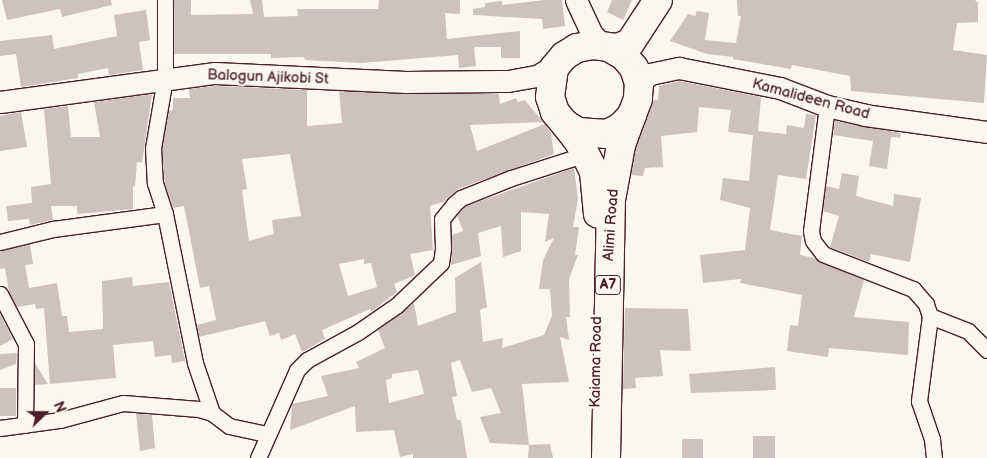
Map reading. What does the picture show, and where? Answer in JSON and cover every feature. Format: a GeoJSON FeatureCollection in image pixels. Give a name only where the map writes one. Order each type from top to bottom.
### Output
{"type":"FeatureCollection","features":[{"type":"Feature","properties":{"kind":"highway"},"geometry":{"type":"LineString","coordinates":[[658,0],[636,38],[624,47],[593,45],[566,57],[550,83],[559,115],[591,135],[607,134],[621,127],[632,115],[638,99],[638,79],[672,0]]}},
{"type":"Feature","properties":{"kind":"highway"},"geometry":{"type":"LineString","coordinates":[[607,47],[624,56],[638,79]]}},
{"type":"Feature","properties":{"kind":"highway","name":"Kaiama Road"},"geometry":{"type":"LineString","coordinates":[[559,115],[586,154],[594,172],[598,213],[595,458]]}},
{"type":"Feature","properties":{"kind":"highway","name":"Alimi Road"},"geometry":{"type":"LineString","coordinates":[[606,458],[611,200],[620,145],[632,115]]}},
{"type":"Feature","properties":{"kind":"street"},"geometry":{"type":"LineString","coordinates":[[165,0],[165,78],[153,148],[155,183],[165,214],[195,363],[212,413]]}},
{"type":"Feature","properties":{"kind":"street"},"geometry":{"type":"LineString","coordinates":[[578,7],[592,34],[607,47]]}},
{"type":"Feature","properties":{"kind":"street"},"geometry":{"type":"LineString","coordinates":[[566,57],[577,41],[578,7]]}},
{"type":"Feature","properties":{"kind":"street","name":"Balogun Ajikobi St"},"geometry":{"type":"LineString","coordinates":[[0,102],[165,78],[262,73],[406,82],[508,81],[537,76],[566,57]]}},
{"type":"Feature","properties":{"kind":"street","name":"Kamalideen Road"},"geometry":{"type":"LineString","coordinates":[[638,79],[650,74],[679,68],[780,88],[827,106],[865,115],[987,132]]}},
{"type":"Feature","properties":{"kind":"street"},"geometry":{"type":"LineString","coordinates":[[508,81],[539,95],[559,115]]}},
{"type":"Feature","properties":{"kind":"street"},"geometry":{"type":"LineString","coordinates":[[827,106],[811,231],[816,248],[823,254],[912,289],[926,304],[930,316],[919,401],[932,439],[934,458]]}},
{"type":"Feature","properties":{"kind":"street"},"geometry":{"type":"LineString","coordinates":[[258,458],[297,370],[307,360],[358,332],[397,305],[440,263],[442,218],[461,198],[554,163],[586,154]]}},
{"type":"Feature","properties":{"kind":"street"},"geometry":{"type":"LineString","coordinates":[[0,242],[53,229],[165,214]]}},
{"type":"Feature","properties":{"kind":"street"},"geometry":{"type":"LineString","coordinates":[[0,294],[26,344],[25,425]]}},
{"type":"Feature","properties":{"kind":"street"},"geometry":{"type":"LineString","coordinates":[[930,316],[968,331],[987,350]]}},
{"type":"Feature","properties":{"kind":"street"},"geometry":{"type":"LineString","coordinates":[[0,428],[60,420],[123,403],[212,413],[229,426],[268,434]]}},
{"type":"Feature","properties":{"kind":"building"},"geometry":{"type":"Polygon","coordinates":[[[2,0],[111,0],[112,5],[62,17],[60,9],[7,20],[2,0]]]}},
{"type":"Feature","properties":{"kind":"building"},"geometry":{"type":"Polygon","coordinates":[[[174,0],[191,0],[191,15],[253,14],[250,0],[262,0],[264,17],[298,16],[297,9],[378,9],[379,0],[460,0],[460,14],[445,13],[447,39],[520,31],[520,58],[501,58],[501,47],[474,47],[476,66],[459,68],[458,55],[362,63],[305,60],[304,57],[271,58],[271,54],[174,54],[174,0]]]}},
{"type":"Feature","properties":{"kind":"building"},"geometry":{"type":"Polygon","coordinates":[[[562,0],[565,26],[543,29],[542,19],[473,15],[473,9],[485,7],[485,3],[502,1],[502,5],[562,0]]]}},
{"type":"Feature","properties":{"kind":"building"},"geometry":{"type":"Polygon","coordinates":[[[612,0],[632,0],[623,20],[607,12],[612,0]]]}},
{"type":"Feature","properties":{"kind":"building"},"geometry":{"type":"Polygon","coordinates":[[[737,0],[975,0],[978,3],[978,22],[957,23],[953,50],[987,55],[984,103],[851,91],[850,76],[792,65],[791,69],[733,59],[733,57],[707,54],[670,41],[688,14],[695,16],[697,11],[709,13],[705,40],[736,43],[741,16],[738,16],[737,0]]]}},
{"type":"Feature","properties":{"kind":"building"},"geometry":{"type":"Polygon","coordinates":[[[146,10],[150,40],[139,42],[143,70],[109,75],[108,68],[78,74],[78,78],[21,87],[16,54],[0,56],[0,41],[52,35],[54,49],[117,36],[114,15],[146,10]]]}},
{"type":"Feature","properties":{"kind":"building"},"geometry":{"type":"Polygon","coordinates":[[[679,81],[761,97],[758,131],[786,134],[787,125],[804,128],[806,114],[816,115],[806,179],[778,175],[770,230],[802,236],[800,255],[814,258],[864,280],[854,317],[909,322],[908,355],[829,348],[828,357],[787,351],[790,325],[798,326],[802,295],[740,283],[741,279],[703,283],[700,255],[745,250],[750,208],[720,200],[723,178],[749,181],[753,135],[728,132],[731,110],[699,107],[697,132],[661,136],[663,167],[645,168],[643,176],[631,175],[636,149],[654,100],[658,100],[659,86],[679,81]]]}},
{"type":"Feature","properties":{"kind":"building"},"geometry":{"type":"Polygon","coordinates":[[[216,86],[307,90],[307,126],[342,123],[339,91],[499,94],[500,104],[516,98],[518,102],[525,100],[543,122],[470,125],[477,151],[545,124],[551,133],[554,154],[458,189],[443,202],[430,206],[433,250],[410,254],[415,275],[394,284],[397,292],[371,312],[370,309],[322,330],[325,339],[302,352],[295,334],[281,340],[279,333],[270,336],[265,321],[199,337],[197,325],[216,320],[209,286],[200,288],[184,206],[173,208],[165,184],[162,149],[169,111],[173,110],[173,98],[190,98],[189,89],[216,86]],[[290,154],[242,159],[247,189],[242,190],[249,241],[274,234],[272,220],[301,216],[290,154]],[[364,259],[339,264],[348,296],[377,287],[371,263],[364,264],[364,259]]]}},
{"type":"Feature","properties":{"kind":"building"},"geometry":{"type":"Polygon","coordinates":[[[152,94],[142,163],[137,162],[135,187],[133,186],[133,209],[77,214],[77,206],[51,206],[53,220],[30,225],[29,219],[8,221],[6,206],[32,203],[31,187],[51,184],[44,109],[68,106],[71,137],[100,137],[94,102],[152,94]]]}},
{"type":"Feature","properties":{"kind":"building"},"geometry":{"type":"Polygon","coordinates":[[[21,112],[27,147],[0,151],[0,116],[21,112]]]}},
{"type":"Feature","properties":{"kind":"building"},"geometry":{"type":"Polygon","coordinates":[[[835,121],[901,133],[900,138],[891,137],[887,169],[869,166],[873,141],[833,135],[835,121]]]}},
{"type":"Feature","properties":{"kind":"building"},"geometry":{"type":"Polygon","coordinates":[[[574,168],[578,199],[573,227],[579,227],[575,255],[578,255],[569,279],[570,317],[566,317],[569,340],[560,337],[569,382],[522,384],[529,445],[490,443],[480,417],[501,413],[491,388],[472,392],[460,360],[451,363],[457,396],[452,397],[457,420],[461,420],[467,458],[413,458],[413,454],[400,457],[394,430],[356,432],[355,406],[290,430],[292,404],[328,396],[321,376],[359,368],[356,362],[385,348],[378,330],[414,303],[418,326],[456,312],[455,278],[481,262],[487,307],[480,310],[483,342],[503,338],[502,348],[544,335],[552,316],[550,289],[539,289],[543,260],[554,238],[545,242],[549,214],[521,212],[521,251],[503,257],[501,226],[478,233],[481,256],[451,265],[452,235],[463,231],[457,215],[466,206],[574,168]],[[418,370],[392,374],[392,378],[386,380],[389,403],[424,394],[418,370]]]}},
{"type":"Feature","properties":{"kind":"building"},"geometry":{"type":"Polygon","coordinates":[[[842,173],[859,176],[856,196],[893,206],[894,194],[921,198],[910,262],[871,254],[869,262],[830,247],[839,216],[823,211],[826,186],[839,189],[842,173]]]}},
{"type":"Feature","properties":{"kind":"building"},"geometry":{"type":"Polygon","coordinates":[[[30,244],[33,264],[25,265],[29,288],[57,283],[62,316],[67,316],[69,332],[103,329],[102,281],[132,277],[133,286],[169,282],[185,361],[172,363],[171,355],[155,357],[153,341],[113,345],[116,378],[50,384],[44,308],[36,309],[35,304],[17,307],[9,292],[5,268],[0,269],[0,251],[30,244]]]}},
{"type":"Feature","properties":{"kind":"building"},"geometry":{"type":"Polygon","coordinates":[[[625,308],[688,309],[691,351],[660,350],[663,376],[635,378],[636,388],[623,389],[625,308]]]}},
{"type":"Feature","properties":{"kind":"building"},"geometry":{"type":"Polygon","coordinates":[[[0,314],[13,339],[0,346],[0,314]]]}},
{"type":"Feature","properties":{"kind":"building"},"geometry":{"type":"Polygon","coordinates":[[[17,353],[16,364],[0,370],[0,354],[17,353]]]}},
{"type":"Feature","properties":{"kind":"building"},"geometry":{"type":"Polygon","coordinates":[[[35,363],[48,384],[35,385],[35,363]]]}},
{"type":"Feature","properties":{"kind":"building"},"geometry":{"type":"Polygon","coordinates":[[[775,367],[776,390],[691,393],[689,374],[775,367]]]}},
{"type":"Feature","properties":{"kind":"building"},"geometry":{"type":"Polygon","coordinates":[[[0,388],[16,388],[16,416],[0,416],[0,388]]]}},
{"type":"Feature","properties":{"kind":"building"},"geometry":{"type":"Polygon","coordinates":[[[136,413],[152,415],[155,448],[140,451],[136,413]]]}},
{"type":"Feature","properties":{"kind":"building"},"geometry":{"type":"Polygon","coordinates":[[[753,436],[775,436],[775,458],[753,458],[753,436]]]}},
{"type":"Feature","properties":{"kind":"building"},"geometry":{"type":"Polygon","coordinates":[[[682,439],[703,439],[703,458],[682,458],[682,439]]]}},
{"type":"Feature","properties":{"kind":"building"},"geometry":{"type":"Polygon","coordinates":[[[550,444],[553,458],[528,458],[529,445],[550,444]]]}}]}
